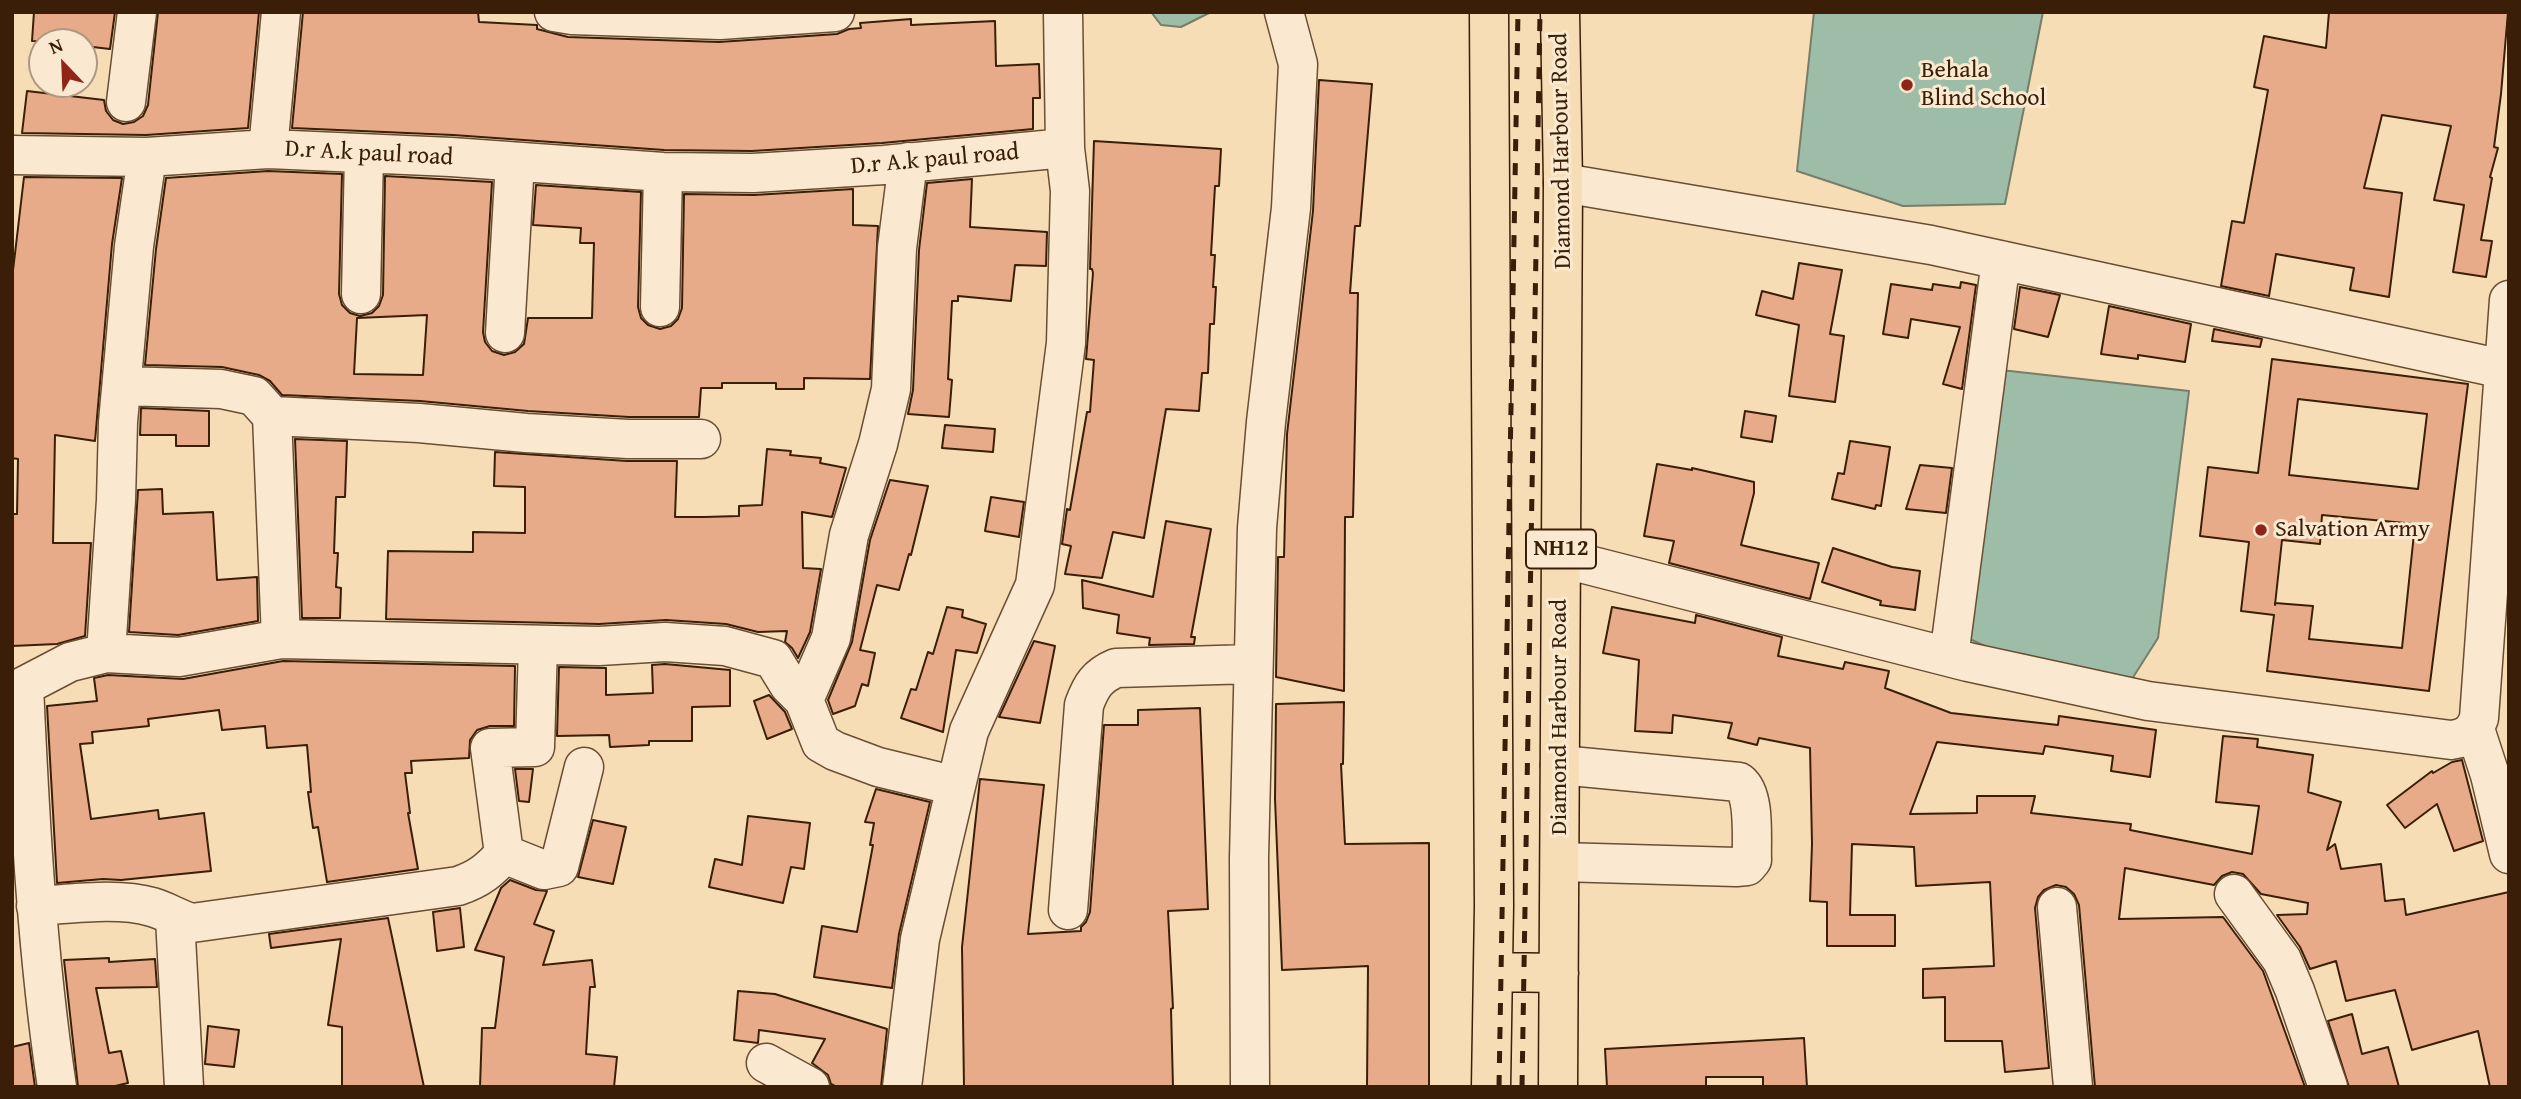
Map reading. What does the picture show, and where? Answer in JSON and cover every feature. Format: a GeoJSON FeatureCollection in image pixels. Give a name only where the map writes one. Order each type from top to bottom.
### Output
{"type":"FeatureCollection","features":[{"type":"Feature","properties":{"kind":"highway","name":"NH12"},"geometry":{"type":"LineString","coordinates":[[1489,12],[1493,972],[1491,1087]]}},
{"type":"Feature","properties":{"kind":"highway","name":"Diamond Harbour Road"},"geometry":{"type":"LineString","coordinates":[[1559,1087],[1563,183],[1560,12]]}},
{"type":"Feature","properties":{"kind":"highway"},"geometry":{"type":"LineString","coordinates":[[1493,972],[1559,973]]}},
{"type":"Feature","properties":{"kind":"street"},"geometry":{"type":"LineString","coordinates":[[126,102],[136,12]]}},
{"type":"Feature","properties":{"kind":"street"},"geometry":{"type":"LineString","coordinates":[[268,149],[281,12]]}},
{"type":"Feature","properties":{"kind":"street"},"geometry":{"type":"LineString","coordinates":[[554,12],[572,15],[720,20],[835,12]]}},
{"type":"Feature","properties":{"kind":"street"},"geometry":{"type":"LineString","coordinates":[[902,1087],[920,939],[969,731],[1035,584],[1066,343],[1070,191],[1065,148],[1063,12]]}},
{"type":"Feature","properties":{"kind":"street"},"geometry":{"type":"LineString","coordinates":[[1250,1087],[1249,858],[1257,528],[1292,208],[1298,64],[1284,12]]}},
{"type":"Feature","properties":{"kind":"street","name":"D.r A.k paul road"},"geometry":{"type":"LineString","coordinates":[[13,158],[146,157],[268,149],[663,172],[754,173],[1065,148]]}},
{"type":"Feature","properties":{"kind":"street"},"geometry":{"type":"LineString","coordinates":[[361,294],[364,154]]}},
{"type":"Feature","properties":{"kind":"street"},"geometry":{"type":"LineString","coordinates":[[106,653],[118,422],[134,246],[146,157]]}},
{"type":"Feature","properties":{"kind":"street"},"geometry":{"type":"LineString","coordinates":[[505,333],[515,162]]}},
{"type":"Feature","properties":{"kind":"street"},"geometry":{"type":"LineString","coordinates":[[804,700],[831,638],[849,535],[878,444],[891,389],[897,248],[908,162]]}},
{"type":"Feature","properties":{"kind":"street"},"geometry":{"type":"LineString","coordinates":[[660,307],[663,172]]}},
{"type":"Feature","properties":{"kind":"street"},"geometry":{"type":"LineString","coordinates":[[1563,183],[1931,245],[2503,369]]}},
{"type":"Feature","properties":{"kind":"street"},"geometry":{"type":"LineString","coordinates":[[1949,657],[2001,260]]}},
{"type":"Feature","properties":{"kind":"street"},"geometry":{"type":"LineString","coordinates":[[2509,300],[2480,705],[2475,729],[2490,775],[2509,854]]}},
{"type":"Feature","properties":{"kind":"street"},"geometry":{"type":"LineString","coordinates":[[122,386],[221,389],[254,396],[272,416],[281,639]]}},
{"type":"Feature","properties":{"kind":"street"},"geometry":{"type":"LineString","coordinates":[[272,416],[419,423],[628,439],[701,439]]}},
{"type":"Feature","properties":{"kind":"street"},"geometry":{"type":"LineString","coordinates":[[1561,558],[1949,657],[2148,701],[2451,740],[2465,738],[2475,729]]}},
{"type":"Feature","properties":{"kind":"street"},"geometry":{"type":"LineString","coordinates":[[57,1087],[48,1028],[27,950],[36,906],[18,696],[70,662],[106,653],[179,657],[281,639],[598,646],[665,642],[725,646],[773,659],[789,685],[804,700],[821,743],[878,767],[956,786]]}},
{"type":"Feature","properties":{"kind":"street"},"geometry":{"type":"LineString","coordinates":[[505,854],[490,748],[535,747],[538,645]]}},
{"type":"Feature","properties":{"kind":"street"},"geometry":{"type":"LineString","coordinates":[[1068,910],[1084,705],[1091,685],[1103,673],[1116,668],[1252,664]]}},
{"type":"Feature","properties":{"kind":"street"},"geometry":{"type":"LineString","coordinates":[[1560,765],[1739,782],[1746,787],[1750,798],[1752,860],[1747,866],[1736,867],[1560,862]]}},
{"type":"Feature","properties":{"kind":"street"},"geometry":{"type":"LineString","coordinates":[[505,854],[544,870],[559,867],[584,767]]}},
{"type":"Feature","properties":{"kind":"street"},"geometry":{"type":"LineString","coordinates":[[36,906],[126,902],[153,907],[192,923],[458,886],[478,879],[505,854]]}},
{"type":"Feature","properties":{"kind":"street"},"geometry":{"type":"LineString","coordinates":[[2234,894],[2282,960],[2328,1087]]}},
{"type":"Feature","properties":{"kind":"street"},"geometry":{"type":"LineString","coordinates":[[2057,907],[2073,1087]]}},
{"type":"Feature","properties":{"kind":"street"},"geometry":{"type":"LineString","coordinates":[[175,918],[184,1087]]}},
{"type":"Feature","properties":{"kind":"street"},"geometry":{"type":"LineString","coordinates":[[766,1063],[810,1087]]}},
{"type":"Feature","properties":{"kind":"shaded area"},"geometry":{"type":"Polygon","coordinates":[[[1151,12],[1211,12],[1181,27],[1161,25],[1151,12]]]}},
{"type":"Feature","properties":{"kind":"shaded area"},"geometry":{"type":"Polygon","coordinates":[[[1814,12],[2043,12],[2005,204],[1903,206],[1797,171],[1814,12]]]}},
{"type":"Feature","properties":{"kind":"shaded area"},"geometry":{"type":"Polygon","coordinates":[[[2001,370],[2189,391],[2158,638],[2132,679],[2043,673],[1959,634],[2001,370]]]}},
{"type":"Feature","properties":{"kind":"building"},"geometry":{"type":"Polygon","coordinates":[[[34,12],[115,12],[110,49],[98,48],[98,28],[33,28],[34,12]]]}},
{"type":"Feature","properties":{"kind":"building"},"geometry":{"type":"Polygon","coordinates":[[[158,12],[259,12],[248,128],[146,135],[22,133],[27,91],[28,98],[104,100],[106,111],[113,120],[123,124],[134,122],[143,116],[148,105],[158,12]]]}},
{"type":"Feature","properties":{"kind":"building"},"geometry":{"type":"Polygon","coordinates":[[[303,12],[478,12],[479,22],[537,25],[537,29],[568,37],[719,42],[837,34],[861,28],[860,23],[911,19],[911,25],[995,21],[996,66],[1039,64],[1040,98],[1033,98],[1033,129],[882,143],[752,151],[664,150],[453,135],[292,128],[303,12]]]}},
{"type":"Feature","properties":{"kind":"building"},"geometry":{"type":"Polygon","coordinates":[[[2329,12],[2508,12],[2494,147],[2498,148],[2490,177],[2492,178],[2481,240],[2492,241],[2486,277],[2453,272],[2464,205],[2434,200],[2451,126],[2382,115],[2364,188],[2402,193],[2389,297],[2350,290],[2354,268],[2276,254],[2269,296],[2221,286],[2232,221],[2244,223],[2268,90],[2254,87],[2264,36],[2326,48],[2329,12]]]}},
{"type":"Feature","properties":{"kind":"building"},"geometry":{"type":"Polygon","coordinates":[[[1319,80],[1372,84],[1360,226],[1355,226],[1350,293],[1358,293],[1353,517],[1345,517],[1344,691],[1276,677],[1278,557],[1284,557],[1287,434],[1313,211],[1319,80]]]}},
{"type":"Feature","properties":{"kind":"building"},"geometry":{"type":"Polygon","coordinates":[[[1094,141],[1221,149],[1219,186],[1215,186],[1211,255],[1215,255],[1214,324],[1210,324],[1208,373],[1202,373],[1199,411],[1166,409],[1144,538],[1113,532],[1102,578],[1065,574],[1071,546],[1062,544],[1087,412],[1090,412],[1094,360],[1086,359],[1093,273],[1090,269],[1094,141]]]}},
{"type":"Feature","properties":{"kind":"building"},"geometry":{"type":"Polygon","coordinates":[[[268,171],[342,174],[339,294],[342,305],[350,313],[360,316],[372,313],[379,306],[383,295],[385,176],[492,182],[483,332],[485,342],[492,351],[504,355],[515,352],[524,344],[528,318],[592,318],[594,243],[580,243],[581,228],[533,225],[536,185],[641,192],[638,307],[641,318],[648,325],[660,329],[671,326],[678,319],[682,308],[684,194],[754,195],[853,189],[853,225],[878,226],[870,379],[804,378],[804,389],[776,389],[776,383],[722,383],[722,388],[701,388],[699,417],[629,417],[420,401],[282,395],[270,381],[259,375],[222,367],[145,365],[166,178],[268,171]],[[427,315],[357,318],[354,374],[423,375],[427,315]]]}},
{"type":"Feature","properties":{"kind":"building"},"geometry":{"type":"Polygon","coordinates":[[[24,177],[122,178],[112,244],[95,441],[55,435],[53,543],[91,543],[85,636],[57,644],[12,646],[12,514],[17,514],[18,459],[12,458],[12,279],[24,177]]]}},
{"type":"Feature","properties":{"kind":"building"},"geometry":{"type":"Polygon","coordinates":[[[972,179],[970,227],[1047,232],[1046,266],[1015,265],[1011,301],[958,296],[958,301],[952,301],[949,417],[908,414],[913,390],[919,250],[927,183],[972,179]]]}},
{"type":"Feature","properties":{"kind":"building"},"geometry":{"type":"Polygon","coordinates":[[[1799,263],[1842,270],[1830,334],[1844,336],[1835,402],[1789,396],[1799,325],[1756,315],[1762,291],[1793,299],[1799,263]]]}},
{"type":"Feature","properties":{"kind":"building"},"geometry":{"type":"Polygon","coordinates":[[[1961,282],[1976,285],[1962,389],[1943,384],[1960,327],[1911,319],[1908,338],[1883,334],[1891,284],[1932,290],[1933,284],[1960,288],[1961,282]]]}},
{"type":"Feature","properties":{"kind":"building"},"geometry":{"type":"Polygon","coordinates":[[[2020,287],[2060,295],[2048,337],[2014,329],[2020,287]]]}},
{"type":"Feature","properties":{"kind":"building"},"geometry":{"type":"Polygon","coordinates":[[[2109,306],[2191,324],[2185,362],[2138,355],[2138,359],[2101,354],[2109,306]]]}},
{"type":"Feature","properties":{"kind":"building"},"geometry":{"type":"Polygon","coordinates":[[[2214,329],[2262,339],[2260,347],[2212,341],[2214,329]]]}},
{"type":"Feature","properties":{"kind":"building","name":"Salvation Army"},"geometry":{"type":"Polygon","coordinates":[[[2272,359],[2468,384],[2429,691],[2267,671],[2274,615],[2241,611],[2249,542],[2200,536],[2208,467],[2258,473],[2272,359]],[[2298,399],[2289,475],[2418,489],[2427,414],[2298,399]],[[2322,515],[2320,544],[2282,540],[2275,603],[2313,606],[2309,639],[2402,648],[2415,524],[2322,515]]]}},
{"type":"Feature","properties":{"kind":"building"},"geometry":{"type":"Polygon","coordinates":[[[141,408],[209,411],[209,446],[176,446],[176,435],[140,435],[141,408]]]}},
{"type":"Feature","properties":{"kind":"building"},"geometry":{"type":"Polygon","coordinates":[[[1745,411],[1776,416],[1772,442],[1741,437],[1745,411]]]}},
{"type":"Feature","properties":{"kind":"building"},"geometry":{"type":"Polygon","coordinates":[[[945,425],[995,429],[993,452],[942,448],[945,425]]]}},
{"type":"Feature","properties":{"kind":"building"},"geometry":{"type":"Polygon","coordinates":[[[295,439],[347,441],[345,497],[336,497],[334,553],[338,553],[336,587],[341,588],[340,618],[302,618],[295,439]]]}},
{"type":"Feature","properties":{"kind":"building"},"geometry":{"type":"Polygon","coordinates":[[[1850,441],[1890,447],[1881,506],[1876,505],[1875,509],[1832,499],[1838,473],[1844,474],[1850,441]]]}},
{"type":"Feature","properties":{"kind":"building"},"geometry":{"type":"Polygon","coordinates":[[[767,449],[791,451],[790,455],[821,458],[820,463],[846,468],[832,517],[802,512],[803,568],[821,569],[810,632],[798,658],[785,642],[787,631],[758,632],[726,624],[666,620],[599,624],[386,619],[388,551],[473,552],[473,532],[525,533],[525,487],[494,486],[495,452],[627,461],[677,461],[675,517],[704,517],[739,516],[739,506],[762,505],[767,449]]]}},
{"type":"Feature","properties":{"kind":"building"},"geometry":{"type":"Polygon","coordinates":[[[1657,464],[1692,468],[1754,482],[1754,493],[1741,545],[1819,563],[1810,599],[1669,563],[1674,541],[1644,536],[1657,464]]]}},
{"type":"Feature","properties":{"kind":"building"},"geometry":{"type":"Polygon","coordinates":[[[1920,465],[1952,468],[1946,513],[1906,509],[1920,465]]]}},
{"type":"Feature","properties":{"kind":"building"},"geometry":{"type":"Polygon","coordinates":[[[890,480],[928,486],[911,555],[909,554],[899,590],[877,585],[860,650],[875,653],[868,686],[862,684],[855,706],[833,714],[828,700],[852,642],[870,540],[890,480]]]}},
{"type":"Feature","properties":{"kind":"building"},"geometry":{"type":"Polygon","coordinates":[[[162,489],[163,514],[213,512],[217,580],[257,577],[258,621],[178,635],[129,632],[138,490],[162,489]]]}},
{"type":"Feature","properties":{"kind":"building"},"geometry":{"type":"Polygon","coordinates":[[[991,497],[1024,502],[1019,537],[985,531],[991,497]]]}},
{"type":"Feature","properties":{"kind":"building"},"geometry":{"type":"Polygon","coordinates":[[[1166,521],[1211,529],[1191,637],[1195,637],[1194,644],[1149,645],[1150,638],[1117,633],[1119,615],[1083,608],[1082,580],[1153,597],[1166,521]]]}},
{"type":"Feature","properties":{"kind":"building"},"geometry":{"type":"Polygon","coordinates":[[[1833,548],[1892,567],[1920,571],[1915,610],[1880,605],[1881,601],[1822,582],[1833,548]]]}},
{"type":"Feature","properties":{"kind":"building"},"geometry":{"type":"Polygon","coordinates":[[[947,607],[963,610],[962,617],[986,624],[977,653],[956,650],[943,732],[901,718],[911,689],[916,690],[928,652],[933,654],[947,607]]]}},
{"type":"Feature","properties":{"kind":"building"},"geometry":{"type":"Polygon","coordinates":[[[1612,607],[1695,623],[1696,615],[1782,637],[1778,656],[1843,669],[1845,662],[1889,671],[1885,688],[1951,713],[2058,725],[2059,716],[2156,730],[2150,777],[2111,771],[2113,756],[2045,746],[2043,754],[1937,742],[1910,814],[1977,813],[1977,796],[2035,796],[2031,813],[2131,824],[2130,830],[2252,854],[2259,806],[2216,802],[2223,736],[2258,739],[2257,747],[2313,755],[2308,792],[2341,802],[2327,850],[2335,844],[2341,869],[2381,864],[2385,901],[2404,899],[2406,915],[2509,892],[2509,1087],[2490,1087],[2478,1031],[2412,1050],[2395,990],[2346,1001],[2336,961],[2310,969],[2300,947],[2277,915],[2307,914],[2308,903],[2261,894],[2243,874],[2232,872],[2222,876],[2214,885],[2125,868],[2119,919],[2223,917],[2263,971],[2305,1087],[2095,1087],[2079,905],[2074,894],[2066,887],[2056,885],[2044,890],[2038,897],[2035,908],[2049,1068],[2005,1072],[2002,1041],[1945,1041],[1945,997],[1923,998],[1923,969],[1994,966],[1990,882],[1916,886],[1914,847],[1852,844],[1850,915],[1895,915],[1895,946],[1827,946],[1827,902],[1810,901],[1810,748],[1759,738],[1757,745],[1728,738],[1732,723],[1673,715],[1672,733],[1635,731],[1639,660],[1603,653],[1612,607]]]}},
{"type":"Feature","properties":{"kind":"building"},"geometry":{"type":"Polygon","coordinates":[[[1034,641],[1055,646],[1040,723],[999,717],[1034,641]]]}},
{"type":"Feature","properties":{"kind":"building"},"geometry":{"type":"Polygon","coordinates":[[[283,661],[515,666],[514,726],[490,726],[477,730],[470,740],[469,758],[411,761],[412,773],[405,773],[408,813],[418,869],[327,882],[318,827],[313,828],[308,792],[311,792],[307,745],[267,748],[265,726],[222,730],[219,710],[148,719],[149,726],[92,732],[93,743],[80,744],[91,819],[158,810],[159,819],[204,813],[211,871],[57,883],[47,706],[97,701],[94,678],[108,675],[183,679],[283,661]]]}},
{"type":"Feature","properties":{"kind":"building"},"geometry":{"type":"Polygon","coordinates":[[[652,665],[730,670],[730,706],[692,707],[692,741],[649,741],[649,745],[610,747],[609,735],[557,736],[559,667],[606,668],[606,695],[653,693],[652,665]]]}},
{"type":"Feature","properties":{"kind":"building"},"geometry":{"type":"Polygon","coordinates":[[[769,695],[785,712],[792,729],[767,739],[754,701],[769,695]]]}},
{"type":"Feature","properties":{"kind":"building"},"geometry":{"type":"Polygon","coordinates":[[[1344,702],[1341,764],[1345,844],[1429,843],[1429,1087],[1367,1087],[1368,966],[1282,970],[1275,799],[1276,704],[1344,702]]]}},
{"type":"Feature","properties":{"kind":"building"},"geometry":{"type":"Polygon","coordinates":[[[1200,708],[1208,909],[1168,911],[1173,1008],[1173,1087],[964,1087],[962,947],[980,779],[1044,785],[1028,934],[1081,931],[1090,912],[1104,725],[1138,725],[1138,710],[1200,708]]]}},
{"type":"Feature","properties":{"kind":"building"},"geometry":{"type":"Polygon","coordinates":[[[2462,760],[2483,841],[2454,851],[2437,804],[2405,828],[2387,805],[2432,771],[2433,773],[2452,762],[2462,760]]]}},
{"type":"Feature","properties":{"kind":"building"},"geometry":{"type":"Polygon","coordinates":[[[515,769],[533,769],[529,802],[519,801],[515,769]]]}},
{"type":"Feature","properties":{"kind":"building"},"geometry":{"type":"Polygon","coordinates":[[[876,789],[930,802],[899,934],[892,988],[814,977],[822,926],[857,932],[873,845],[870,845],[874,823],[865,822],[876,789]]]}},
{"type":"Feature","properties":{"kind":"building"},"geometry":{"type":"Polygon","coordinates":[[[748,816],[810,823],[804,869],[791,867],[783,903],[709,887],[715,859],[742,865],[748,816]]]}},
{"type":"Feature","properties":{"kind":"building"},"geometry":{"type":"Polygon","coordinates":[[[593,820],[626,827],[613,884],[578,877],[593,820]]]}},
{"type":"Feature","properties":{"kind":"building"},"geometry":{"type":"Polygon","coordinates":[[[510,880],[536,890],[547,891],[534,924],[554,931],[543,965],[592,960],[595,987],[590,987],[586,1054],[617,1057],[614,1087],[480,1087],[482,1028],[495,1028],[504,957],[475,950],[501,888],[510,880]]]}},
{"type":"Feature","properties":{"kind":"building"},"geometry":{"type":"Polygon","coordinates":[[[460,908],[464,947],[437,951],[433,912],[460,908]]]}},
{"type":"Feature","properties":{"kind":"building"},"geometry":{"type":"Polygon","coordinates":[[[388,918],[424,1087],[342,1087],[342,1027],[328,1025],[341,939],[271,948],[269,934],[388,918]]]}},
{"type":"Feature","properties":{"kind":"building"},"geometry":{"type":"Polygon","coordinates":[[[109,958],[109,962],[155,959],[157,987],[96,988],[109,1053],[121,1051],[128,1083],[111,1087],[78,1087],[64,960],[109,958]]]}},
{"type":"Feature","properties":{"kind":"building"},"geometry":{"type":"Polygon","coordinates":[[[738,991],[775,994],[887,1029],[881,1087],[837,1087],[831,1084],[828,1075],[812,1063],[825,1039],[759,1030],[758,1043],[734,1040],[738,991]]]}},
{"type":"Feature","properties":{"kind":"building"},"geometry":{"type":"Polygon","coordinates":[[[2352,1014],[2362,1054],[2388,1047],[2399,1087],[2349,1087],[2328,1021],[2352,1014]]]}},
{"type":"Feature","properties":{"kind":"building"},"geometry":{"type":"Polygon","coordinates":[[[208,1026],[239,1030],[234,1067],[205,1064],[208,1026]]]}},
{"type":"Feature","properties":{"kind":"building"},"geometry":{"type":"Polygon","coordinates":[[[1804,1038],[1807,1087],[1763,1087],[1763,1077],[1706,1077],[1706,1087],[1607,1087],[1605,1049],[1804,1038]]]}},
{"type":"Feature","properties":{"kind":"building"},"geometry":{"type":"Polygon","coordinates":[[[29,1043],[35,1087],[12,1087],[12,1047],[29,1043]]]}},
{"type":"Feature","properties":{"kind":"railway"},"geometry":{"type":"LineString","coordinates":[[1499,1087],[1518,12]]}},
{"type":"Feature","properties":{"kind":"railway"},"geometry":{"type":"LineString","coordinates":[[1522,1087],[1540,12]]}},
{"type":"Feature","properties":{"kind":"place","name":"Behala Blind School"},"geometry":{"type":"Point","coordinates":[1907,85]}},
{"type":"Feature","properties":{"kind":"place","name":"Salvation Army"},"geometry":{"type":"Point","coordinates":[2261,530]}}]}
